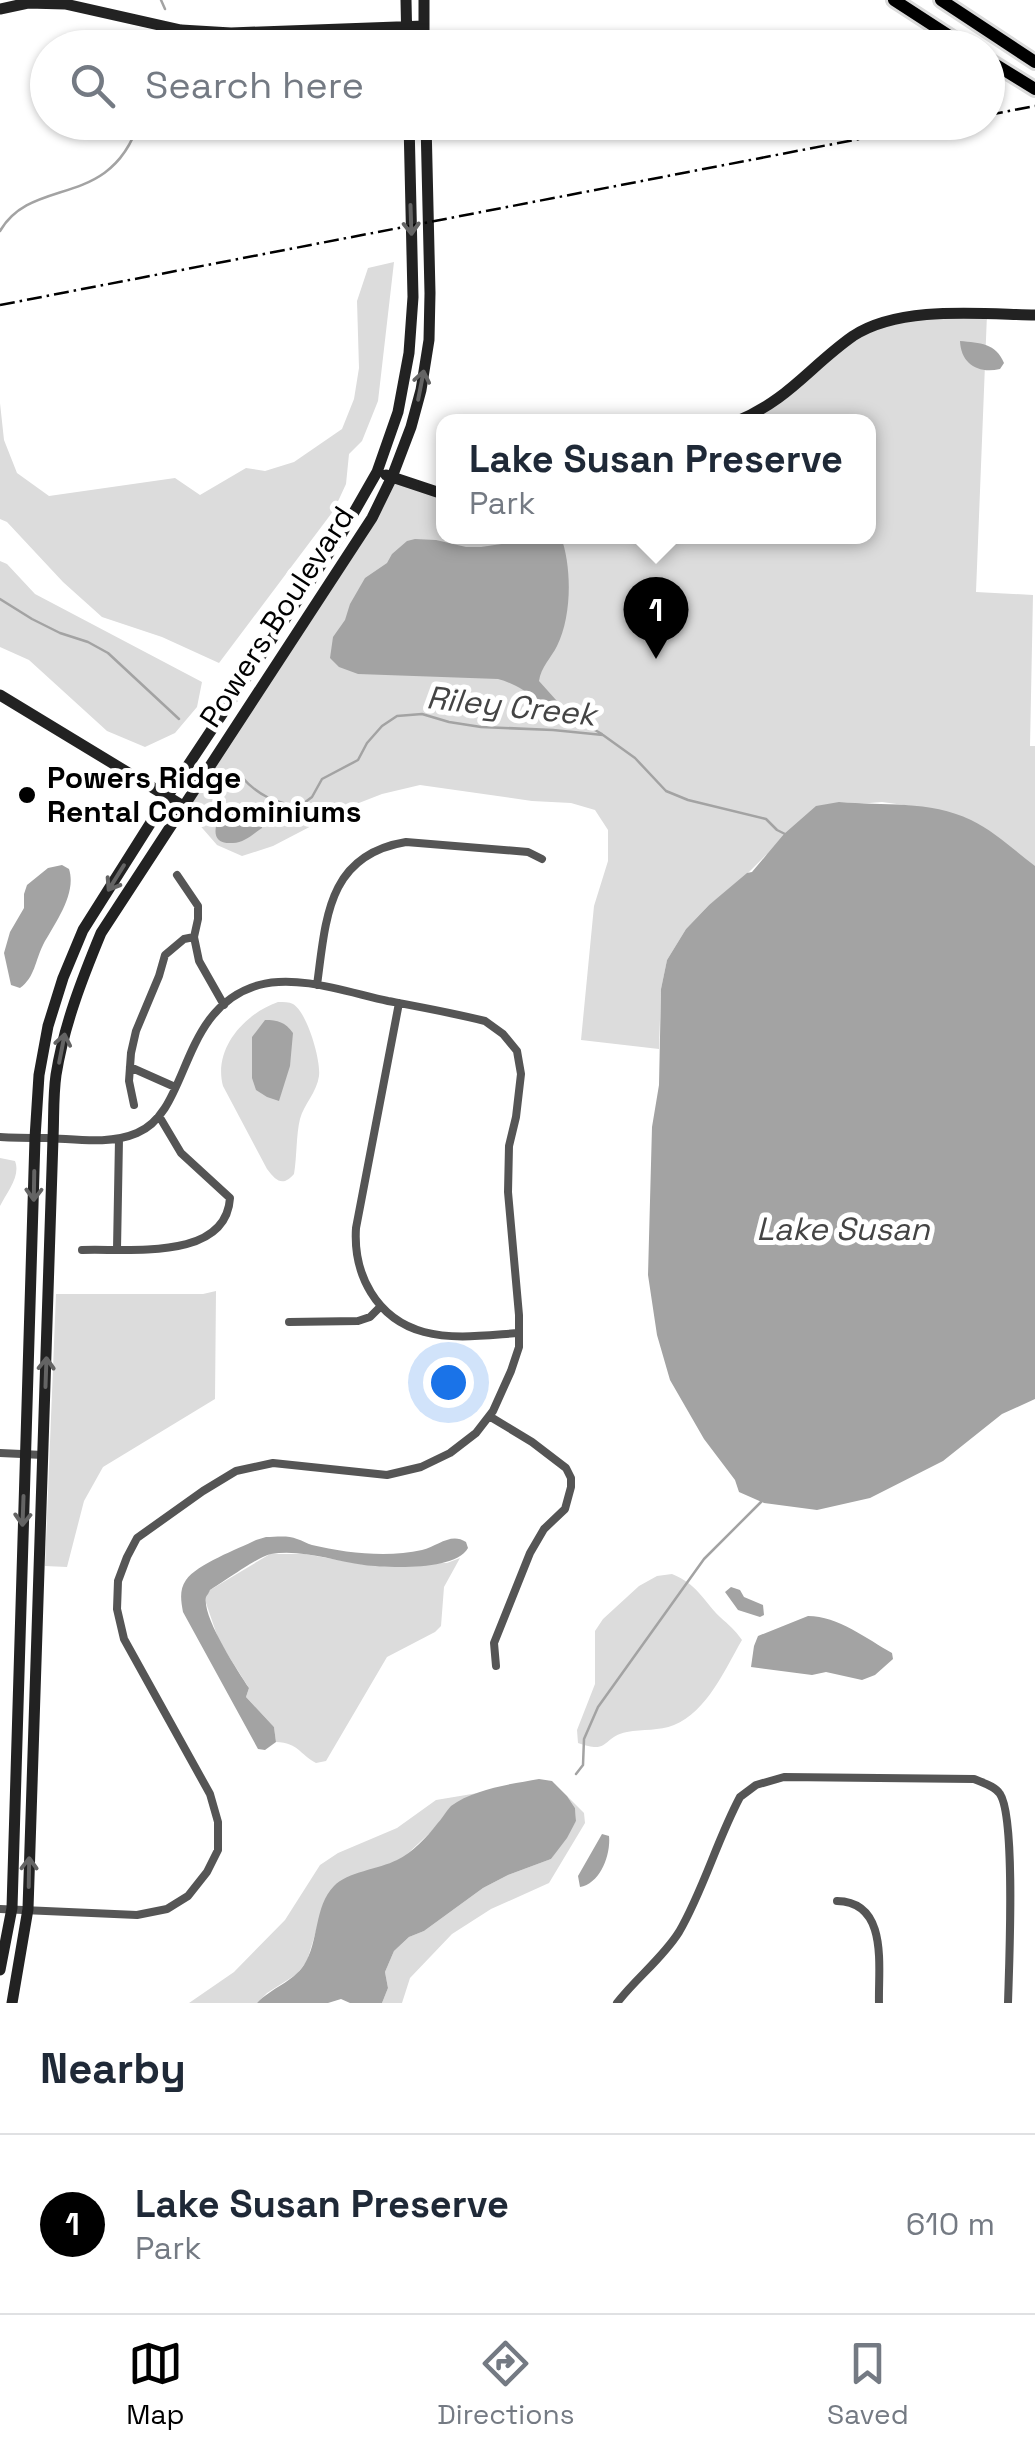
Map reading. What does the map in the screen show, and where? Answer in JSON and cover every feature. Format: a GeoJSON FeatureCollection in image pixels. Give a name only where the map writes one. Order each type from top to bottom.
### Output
{"type":"FeatureCollection","features":[{"type":"Feature","properties":{"kind":"main road"},"geometry":{"type":"LineString","coordinates":[[406,0],[407,30]]}},
{"type":"Feature","properties":{"kind":"main road"},"geometry":{"type":"LineString","coordinates":[[424,0],[424,30]]}},
{"type":"Feature","properties":{"kind":"main road"},"geometry":{"type":"LineString","coordinates":[[894,0],[940,30]]}},
{"type":"Feature","properties":{"kind":"main road"},"geometry":{"type":"LineString","coordinates":[[941,0],[986,30]]}},
{"type":"Feature","properties":{"kind":"main road"},"geometry":{"type":"LineString","coordinates":[[0,9],[28,3],[65,4],[181,30]]}},
{"type":"Feature","properties":{"kind":"main road"},"geometry":{"type":"LineString","coordinates":[[319,30],[424,26]]}},
{"type":"Feature","properties":{"kind":"main road"},"geometry":{"type":"LineString","coordinates":[[1005,42],[1035,62]]}},
{"type":"Feature","properties":{"kind":"main road"},"geometry":{"type":"LineString","coordinates":[[1005,70],[1035,90]]}},
{"type":"Feature","properties":{"kind":"main road","name":"Powers Boulevard"},"geometry":{"type":"LineString","coordinates":[[0,1970],[26,1454],[35,1138],[48,1026],[62,978],[83,930],[338,540],[377,472],[398,412],[410,353],[409,140]]}},
{"type":"Feature","properties":{"kind":"main road","name":"Powers Boulevard"},"geometry":{"type":"LineString","coordinates":[[12,2003],[28,1909],[53,1138],[56,1078],[65,1032],[101,933],[372,518],[392,478],[421,390],[429,340],[426,140]]}},
{"type":"Feature","properties":{"kind":"main road"},"geometry":{"type":"LineString","coordinates":[[754,414],[784,396],[854,336],[874,326],[925,314],[1035,315]]}},
{"type":"Feature","properties":{"kind":"main road"},"geometry":{"type":"LineString","coordinates":[[377,472],[436,492]]}},
{"type":"Feature","properties":{"kind":"main road"},"geometry":{"type":"LineString","coordinates":[[0,695],[183,806]]}},
{"type":"Feature","properties":{"kind":"street"},"geometry":{"type":"LineString","coordinates":[[317,985],[338,884],[353,864],[370,852],[406,842],[528,852],[542,859]]}},
{"type":"Feature","properties":{"kind":"street"},"geometry":{"type":"LineString","coordinates":[[177,874],[198,906],[194,936],[199,960],[224,1005]]}},
{"type":"Feature","properties":{"kind":"street"},"geometry":{"type":"LineString","coordinates":[[134,1105],[130,1067],[136,1031],[164,955],[194,936]]}},
{"type":"Feature","properties":{"kind":"street"},"geometry":{"type":"LineString","coordinates":[[0,1137],[119,1139],[149,1128],[175,1088],[197,1036],[214,1014],[232,998],[258,986],[282,982],[317,985],[485,1021],[517,1051],[521,1074],[510,1146],[508,1192],[519,1346],[489,1416],[476,1433],[450,1453],[421,1467],[386,1475],[273,1463],[236,1471],[137,1538],[126,1557],[118,1581],[117,1609],[124,1639],[210,1794],[218,1822],[218,1850],[208,1872],[188,1896],[167,1910],[137,1915],[6,1908]]}},
{"type":"Feature","properties":{"kind":"street"},"geometry":{"type":"LineString","coordinates":[[399,1003],[356,1228],[358,1264],[380,1307],[404,1324],[423,1332],[463,1336],[519,1334]]}},
{"type":"Feature","properties":{"kind":"street"},"geometry":{"type":"LineString","coordinates":[[130,1067],[175,1088]]}},
{"type":"Feature","properties":{"kind":"street"},"geometry":{"type":"LineString","coordinates":[[82,1250],[161,1249],[208,1237],[223,1223],[230,1198],[181,1153],[159,1116]]}},
{"type":"Feature","properties":{"kind":"street"},"geometry":{"type":"LineString","coordinates":[[117,1249],[119,1139]]}},
{"type":"Feature","properties":{"kind":"street"},"geometry":{"type":"LineString","coordinates":[[289,1322],[358,1321],[370,1317],[380,1307]]}},
{"type":"Feature","properties":{"kind":"street"},"geometry":{"type":"LineString","coordinates":[[489,1416],[532,1442],[566,1468],[571,1478],[565,1509],[544,1529],[530,1553],[494,1643],[496,1666]]}},
{"type":"Feature","properties":{"kind":"street"},"geometry":{"type":"LineString","coordinates":[[0,1453],[42,1455]]}},
{"type":"Feature","properties":{"kind":"street"},"geometry":{"type":"LineString","coordinates":[[617,2003],[678,1933],[740,1797],[756,1784],[784,1777],[974,1779],[1000,1793],[1006,1808],[1009,1840],[1008,2003]]}},
{"type":"Feature","properties":{"kind":"street"},"geometry":{"type":"LineString","coordinates":[[836,1901],[856,1904],[874,1922],[879,2003]]}},
{"type":"Feature","properties":{"kind":"shaded area"},"geometry":{"type":"Polygon","coordinates":[[[394,262],[378,401],[362,441],[349,454],[346,484],[334,510],[219,663],[162,637],[102,617],[0,519],[0,403],[4,440],[17,473],[49,496],[175,478],[200,495],[246,468],[265,471],[294,462],[342,429],[354,399],[359,368],[357,301],[368,268],[394,262]]]}},
{"type":"Feature","properties":{"kind":"shaded area"},"geometry":{"type":"Polygon","coordinates":[[[922,314],[987,314],[976,592],[1033,595],[1030,746],[1035,746],[1035,867],[966,818],[882,802],[857,804],[766,855],[686,929],[667,960],[661,989],[659,1049],[581,1040],[594,906],[608,861],[608,830],[595,810],[571,803],[420,785],[346,808],[273,846],[242,856],[217,845],[183,806],[392,477],[436,492],[436,544],[876,544],[876,414],[753,414],[854,336],[922,314]]]}},
{"type":"Feature","properties":{"kind":"shaded area"},"geometry":{"type":"Polygon","coordinates":[[[0,561],[35,594],[202,682],[197,707],[175,733],[145,747],[107,731],[29,660],[0,647],[0,561]]]}},
{"type":"Feature","properties":{"kind":"shaded area"},"geometry":{"type":"Polygon","coordinates":[[[278,1002],[293,1004],[303,1016],[319,1069],[316,1087],[300,1119],[294,1174],[283,1181],[267,1169],[223,1086],[221,1072],[234,1035],[254,1015],[278,1002]]]}},
{"type":"Feature","properties":{"kind":"shaded area"},"geometry":{"type":"Polygon","coordinates":[[[0,1158],[15,1161],[16,1172],[0,1206],[0,1158]]]}},
{"type":"Feature","properties":{"kind":"shaded area"},"geometry":{"type":"Polygon","coordinates":[[[216,1291],[215,1399],[103,1467],[84,1501],[67,1567],[45,1566],[56,1294],[216,1291]]]}},
{"type":"Feature","properties":{"kind":"shaded area"},"geometry":{"type":"Polygon","coordinates":[[[270,1554],[305,1554],[366,1565],[447,1563],[460,1558],[444,1587],[441,1626],[387,1657],[326,1761],[316,1763],[294,1747],[276,1742],[274,1727],[246,1697],[249,1688],[219,1641],[206,1603],[210,1590],[270,1554]]]}},
{"type":"Feature","properties":{"kind":"shaded area"},"geometry":{"type":"Polygon","coordinates":[[[672,1574],[693,1587],[742,1640],[729,1664],[706,1700],[686,1719],[663,1728],[619,1734],[601,1746],[578,1743],[577,1730],[595,1684],[595,1631],[639,1586],[657,1576],[672,1574]]]}},
{"type":"Feature","properties":{"kind":"shaded area"},"geometry":{"type":"Polygon","coordinates":[[[478,1793],[451,1807],[403,1858],[348,1877],[325,1901],[307,1961],[297,1974],[257,2003],[189,2003],[234,1972],[285,1920],[320,1865],[338,1853],[397,1828],[436,1800],[478,1793]]]}},
{"type":"Feature","properties":{"kind":"shaded area"},"geometry":{"type":"Polygon","coordinates":[[[567,1796],[584,1813],[585,1823],[549,1883],[491,1909],[452,1934],[410,1978],[402,2003],[382,2003],[388,1988],[385,1972],[394,1951],[409,1937],[424,1931],[483,1888],[551,1859],[576,1821],[575,1808],[567,1796]]]}},
{"type":"Feature","properties":{"kind":"water"},"geometry":{"type":"Polygon","coordinates":[[[960,341],[992,348],[1004,363],[1000,369],[992,370],[972,366],[960,341]]]}},
{"type":"Feature","properties":{"kind":"water"},"geometry":{"type":"Polygon","coordinates":[[[436,540],[436,544],[563,544],[569,577],[566,621],[539,681],[565,710],[498,679],[358,674],[339,667],[330,658],[333,637],[365,578],[387,563],[407,541],[436,540]]]}},
{"type":"Feature","properties":{"kind":"water","name":"Lake Susan"},"geometry":{"type":"Polygon","coordinates":[[[839,802],[923,807],[955,814],[988,830],[1035,866],[1035,1399],[1002,1414],[943,1461],[870,1498],[817,1510],[764,1503],[739,1492],[670,1380],[657,1335],[648,1275],[652,1127],[659,1085],[661,989],[667,960],[686,929],[709,905],[752,872],[784,834],[816,806],[839,802]]]}},
{"type":"Feature","properties":{"kind":"water"},"geometry":{"type":"Polygon","coordinates":[[[231,806],[262,823],[262,828],[237,843],[219,840],[216,825],[225,807],[231,806]]]}},
{"type":"Feature","properties":{"kind":"water"},"geometry":{"type":"Polygon","coordinates":[[[62,865],[69,869],[71,879],[64,908],[29,979],[20,988],[11,985],[4,953],[10,932],[24,908],[27,885],[48,868],[62,865]]]}},
{"type":"Feature","properties":{"kind":"water"},"geometry":{"type":"Polygon","coordinates":[[[265,1020],[281,1022],[293,1033],[290,1066],[279,1101],[256,1090],[252,1078],[252,1037],[265,1020]]]}},
{"type":"Feature","properties":{"kind":"water"},"geometry":{"type":"Polygon","coordinates":[[[266,1537],[290,1537],[325,1548],[367,1554],[422,1550],[455,1538],[466,1542],[468,1548],[450,1561],[404,1567],[364,1565],[294,1553],[271,1554],[210,1590],[206,1597],[209,1617],[249,1688],[246,1697],[274,1727],[276,1742],[265,1750],[258,1749],[183,1612],[181,1596],[186,1580],[199,1568],[266,1537]]]}},
{"type":"Feature","properties":{"kind":"water"},"geometry":{"type":"Polygon","coordinates":[[[731,1587],[763,1605],[764,1615],[738,1610],[725,1592],[731,1587]]]}},
{"type":"Feature","properties":{"kind":"water"},"geometry":{"type":"Polygon","coordinates":[[[808,1616],[852,1629],[892,1653],[893,1659],[875,1675],[862,1680],[826,1672],[812,1675],[751,1667],[758,1636],[808,1616]]]}},
{"type":"Feature","properties":{"kind":"water"},"geometry":{"type":"Polygon","coordinates":[[[539,1779],[552,1781],[575,1808],[576,1821],[567,1838],[551,1859],[483,1888],[424,1931],[409,1937],[394,1951],[385,1972],[388,1988],[382,2003],[350,2003],[341,1999],[328,2003],[257,2003],[304,1965],[323,1904],[340,1881],[408,1853],[460,1800],[493,1788],[539,1779]]]}},
{"type":"Feature","properties":{"kind":"water"},"geometry":{"type":"Polygon","coordinates":[[[602,1834],[609,1836],[603,1868],[580,1887],[578,1876],[602,1834]]]}},
{"type":"Feature","properties":{"kind":"waterway","name":"Riley Creek"},"geometry":{"type":"LineString","coordinates":[[161,0],[165,9]]}},
{"type":"Feature","properties":{"kind":"waterway","name":"Riley Creek"},"geometry":{"type":"LineString","coordinates":[[0,231],[14,214],[32,203],[91,181],[110,169],[131,140]]}},
{"type":"Feature","properties":{"kind":"waterway","name":"Riley Creek"},"geometry":{"type":"LineString","coordinates":[[0,599],[32,619],[108,653],[179,719]]}},
{"type":"Feature","properties":{"kind":"waterway","name":"Riley Creek"},"geometry":{"type":"LineString","coordinates":[[241,776],[267,797],[300,806],[312,797],[322,779],[358,760],[382,726],[397,716],[422,714],[481,727],[603,735],[635,758],[666,791],[766,819],[787,835]]}},
{"type":"Feature","properties":{"kind":"waterway"},"geometry":{"type":"LineString","coordinates":[[577,720],[602,734]]}},
{"type":"Feature","properties":{"kind":"waterway"},"geometry":{"type":"LineString","coordinates":[[576,1774],[583,1765],[584,1739],[598,1707],[704,1559],[761,1502]]}},
{"type":"Feature","properties":{"kind":"railway"},"geometry":{"type":"LineString","coordinates":[[1005,112],[1035,106]]}},
{"type":"Feature","properties":{"kind":"railway"},"geometry":{"type":"LineString","coordinates":[[0,305],[854,140]]}},
{"type":"Feature","properties":{"kind":"place","name":"Lake Susan Preserve"},"geometry":{"type":"Point","coordinates":[656,659]}},
{"type":"Feature","properties":{"kind":"place","name":"Powers Ridge Rental Condominiums"},"geometry":{"type":"Point","coordinates":[27,795]}}]}
